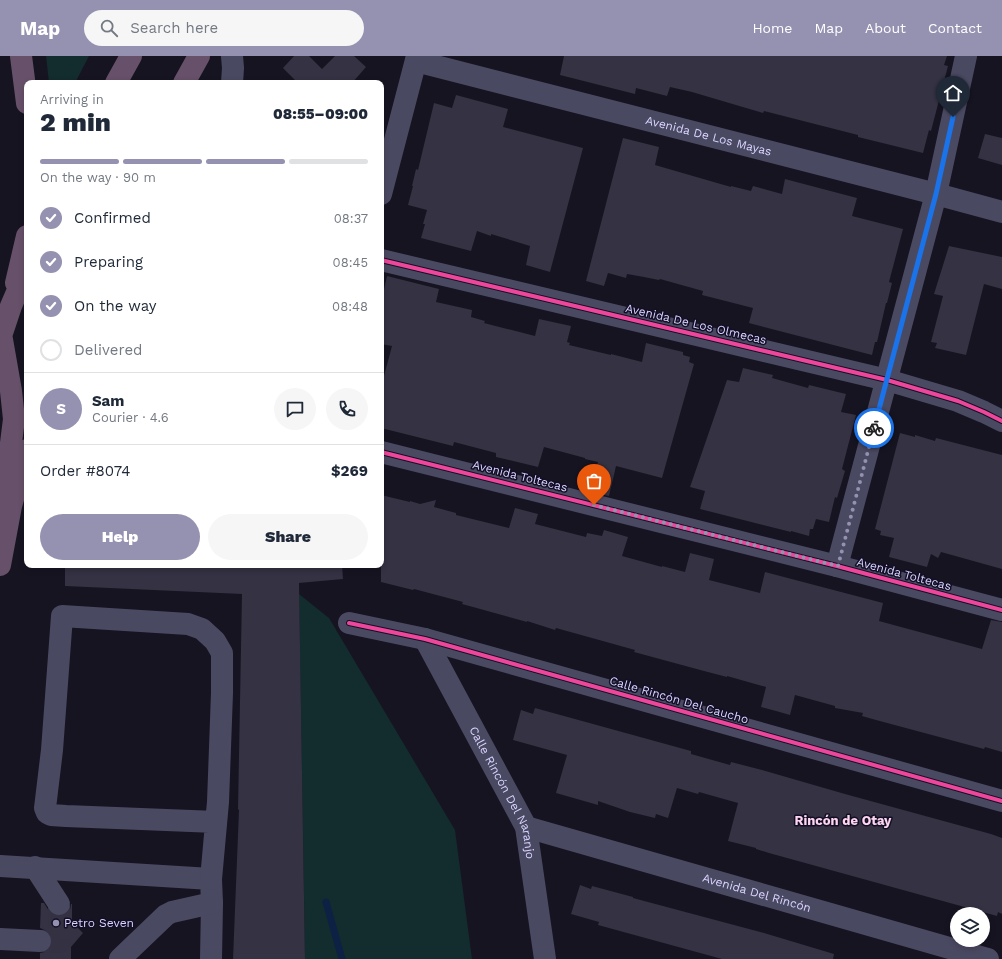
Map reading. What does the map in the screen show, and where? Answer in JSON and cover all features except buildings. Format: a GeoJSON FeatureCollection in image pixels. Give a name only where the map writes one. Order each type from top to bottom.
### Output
{"type":"FeatureCollection","features":[{"type":"Feature","properties":{"kind":"highway"},"geometry":{"type":"LineString","coordinates":[[21,56],[24,80]]}},
{"type":"Feature","properties":{"kind":"highway"},"geometry":{"type":"LineString","coordinates":[[118,80],[132,56]]}},
{"type":"Feature","properties":{"kind":"highway"},"geometry":{"type":"LineString","coordinates":[[186,80],[199,56]]}},
{"type":"Feature","properties":{"kind":"highway"},"geometry":{"type":"LineString","coordinates":[[12,306],[24,250]]}},
{"type":"Feature","properties":{"kind":"highway"},"geometry":{"type":"LineString","coordinates":[[0,500],[14,419],[11,391],[1,336],[24,276]]}},
{"type":"Feature","properties":{"kind":"highway"},"geometry":{"type":"LineString","coordinates":[[0,565],[11,506],[24,460]]}},
{"type":"Feature","properties":{"kind":"street"},"geometry":{"type":"LineString","coordinates":[[232,56],[232,80]]}},
{"type":"Feature","properties":{"kind":"street"},"geometry":{"type":"LineString","coordinates":[[838,566],[936,194],[966,56]]}},
{"type":"Feature","properties":{"kind":"street"},"geometry":{"type":"LineString","coordinates":[[384,182],[416,58]]}},
{"type":"Feature","properties":{"kind":"street","name":"Avenida De Los Mayas"},"geometry":{"type":"LineString","coordinates":[[416,58],[1002,212]]}},
{"type":"Feature","properties":{"kind":"street","name":"Avenida De Los Olmecas"},"geometry":{"type":"LineString","coordinates":[[384,261],[887,380],[958,401],[1002,421]]}},
{"type":"Feature","properties":{"kind":"street","name":"Avenida Toltecas"},"geometry":{"type":"LineString","coordinates":[[384,453],[838,566],[1002,610]]}},
{"type":"Feature","properties":{"kind":"street"},"geometry":{"type":"LineString","coordinates":[[211,959],[211,879],[218,802],[222,653],[215,641],[202,629],[188,624],[62,616],[46,808],[47,813],[51,815],[216,822]]}},
{"type":"Feature","properties":{"kind":"street","name":"Calle Rincón Del Caucho"},"geometry":{"type":"LineString","coordinates":[[349,623],[425,639],[1002,801]]}},
{"type":"Feature","properties":{"kind":"street","name":"Calle Rincón Del Naranjo"},"geometry":{"type":"LineString","coordinates":[[425,639],[526,827],[545,959]]}},
{"type":"Feature","properties":{"kind":"street","name":"Avenida Del Rincón"},"geometry":{"type":"LineString","coordinates":[[526,827],[988,959]]}},
{"type":"Feature","properties":{"kind":"street"},"geometry":{"type":"LineString","coordinates":[[0,866],[211,879]]}},
{"type":"Feature","properties":{"kind":"street"},"geometry":{"type":"LineString","coordinates":[[35,867],[58,904]]}},
{"type":"Feature","properties":{"kind":"street"},"geometry":{"type":"LineString","coordinates":[[120,959],[166,915],[172,912],[212,903]]}},
{"type":"Feature","properties":{"kind":"street"},"geometry":{"type":"LineString","coordinates":[[0,939],[40,941]]}},
{"type":"Feature","properties":{"kind":"green space"},"geometry":{"type":"Polygon","coordinates":[[[46,56],[89,56],[77,80],[49,80],[46,56]]]}},
{"type":"Feature","properties":{"kind":"green space"},"geometry":{"type":"Polygon","coordinates":[[[299,594],[329,618],[455,830],[472,959],[305,959],[299,594]]]}},
{"type":"Feature","properties":{"kind":"waterway"},"geometry":{"type":"LineString","coordinates":[[326,902],[342,959]]}},
{"type":"Feature","properties":{"kind":"tunnel"},"geometry":{"type":"LineString","coordinates":[[40,941],[59,942],[59,904]]}},
{"type":"Feature","properties":{"kind":"cycle path"},"geometry":{"type":"LineString","coordinates":[[384,261],[887,380],[958,401],[1002,421]]}},
{"type":"Feature","properties":{"kind":"cycle path"},"geometry":{"type":"LineString","coordinates":[[384,453],[837,566],[1002,610]]}},
{"type":"Feature","properties":{"kind":"cycle path"},"geometry":{"type":"LineString","coordinates":[[349,623],[425,639],[1002,801]]}},
{"type":"Feature","properties":{"kind":"way so far"},"geometry":{"type":"LineString","coordinates":[[594,505],[838,566],[874,428]]}},
{"type":"Feature","properties":{"kind":"place","name":"Petro Seven"},"geometry":{"type":"Point","coordinates":[56,923]}},
{"type":"Feature","properties":{"kind":"district","name":"Rincón de Otay"},"geometry":{"type":"Point","coordinates":[843,820]}},
{"type":"Feature","properties":{"kind":"route"},"geometry":{"type":"LineString","coordinates":[[874,428],[936,194],[953,117]]}}]}
